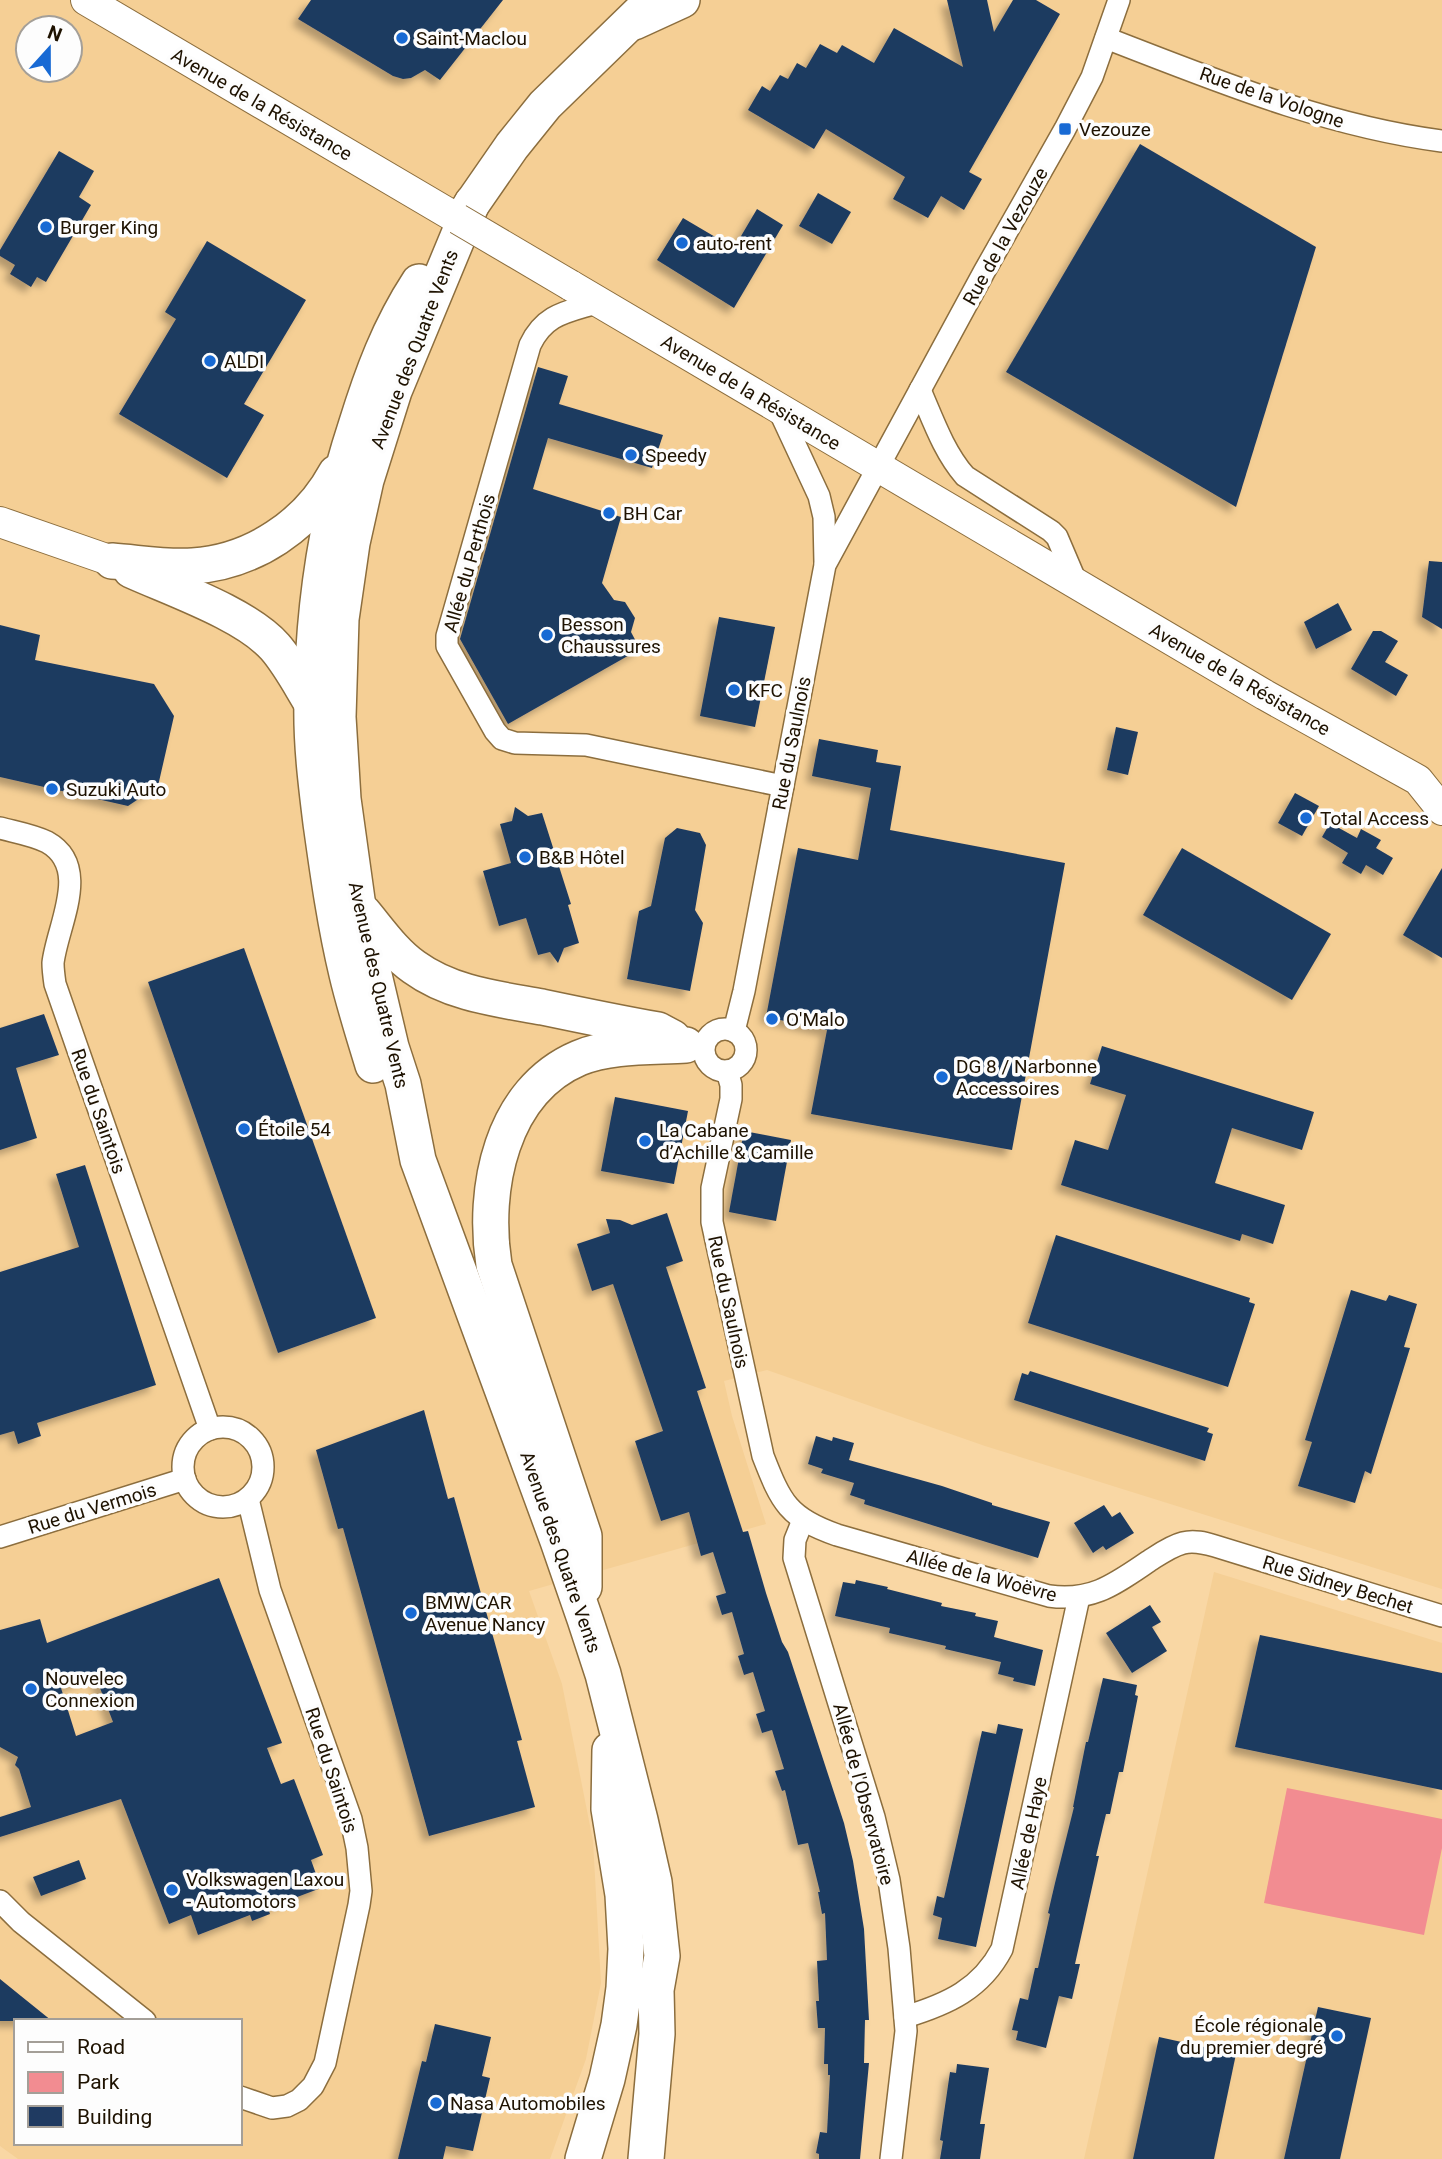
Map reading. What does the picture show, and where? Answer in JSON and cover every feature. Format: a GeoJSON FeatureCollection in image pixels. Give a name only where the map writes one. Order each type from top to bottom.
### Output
{"type":"FeatureCollection","features":[{"type":"Feature","properties":{"kind":"main road","name":"Avenue de la Résistance"},"geometry":{"type":"LineString","coordinates":[[86,0],[1265,695],[1430,776],[1442,810]]}},
{"type":"Feature","properties":{"kind":"main road","name":"Avenue des Quatre Vents"},"geometry":{"type":"LineString","coordinates":[[646,2159],[657,2034],[656,1990],[662,1956],[654,1882],[611,1704],[558,1541],[418,1160],[380,1091],[347,975],[329,887],[313,750],[312,702],[322,571],[346,454],[375,366],[400,311],[512,146],[545,105],[572,76],[621,13],[653,0]]}},
{"type":"Feature","properties":{"kind":"main road"},"geometry":{"type":"LineString","coordinates":[[621,13],[682,0]]}},
{"type":"Feature","properties":{"kind":"main road","name":"Avenue des Quatre Vents"},"geometry":{"type":"LineString","coordinates":[[418,1160],[403,1084],[391,1047],[358,907],[343,799],[338,717],[341,619],[352,544],[366,480],[394,391],[472,203]]}},
{"type":"Feature","properties":{"kind":"main road"},"geometry":{"type":"LineString","coordinates":[[112,561],[192,566],[246,553],[287,531],[304,518],[320,500],[346,454]]}},
{"type":"Feature","properties":{"kind":"main road"},"geometry":{"type":"LineString","coordinates":[[0,522],[112,561],[222,611],[260,632],[276,648],[312,702]]}},
{"type":"Feature","properties":{"kind":"main road"},"geometry":{"type":"LineString","coordinates":[[358,907],[385,941],[414,967],[441,982],[483,995],[658,1030],[705,1055]]}},
{"type":"Feature","properties":{"kind":"main road"},"geometry":{"type":"LineString","coordinates":[[585,1619],[584,1536],[494,1265],[489,1210],[493,1187],[505,1134],[513,1117],[537,1087],[558,1069],[581,1057],[603,1051],[705,1055]]}},
{"type":"Feature","properties":{"kind":"main road"},"geometry":{"type":"LineString","coordinates":[[583,2159],[607,2079],[624,1988],[626,1950],[623,1895],[609,1809],[611,1704]]}},
{"type":"Feature","properties":{"kind":"main road","name":"Avenue des Quatre Vents"},"geometry":{"type":"LineString","coordinates":[[662,1956],[677,1984],[678,2033],[666,2159]]}},
{"type":"Feature","properties":{"kind":"street","name":"Rue de la Vezouze"},"geometry":{"type":"LineString","coordinates":[[878,467],[1088,85],[1119,0]]}},
{"type":"Feature","properties":{"kind":"street","name":"Rue de la Vologne"},"geometry":{"type":"LineString","coordinates":[[1106,38],[1327,118],[1402,136],[1442,141]]}},
{"type":"Feature","properties":{"kind":"street","name":"Allée du Perthois"},"geometry":{"type":"LineString","coordinates":[[598,302],[549,319],[536,333],[530,345],[447,636],[447,646],[495,732],[502,738],[515,743],[586,745],[783,786]]}},
{"type":"Feature","properties":{"kind":"street"},"geometry":{"type":"LineString","coordinates":[[920,390],[939,435],[959,469],[965,476],[1051,531],[1057,537],[1077,584]]}},
{"type":"Feature","properties":{"kind":"street"},"geometry":{"type":"LineString","coordinates":[[778,408],[819,496],[824,517],[825,565]]}},
{"type":"Feature","properties":{"kind":"street","name":"Rue du Saulnois"},"geometry":{"type":"LineString","coordinates":[[734,1031],[744,991],[825,565],[878,467]]}},
{"type":"Feature","properties":{"kind":"street","name":"Rue du Saintois"},"geometry":{"type":"LineString","coordinates":[[0,828],[45,841],[65,858],[70,875],[70,893],[53,961],[55,984],[210,1429]]}},
{"type":"Feature","properties":{"kind":"street"},"geometry":{"type":"LineString","coordinates":[[721,1029],[734,1031],[745,1043],[745,1055],[739,1066],[705,1055],[706,1038],[721,1029]]}},
{"type":"Feature","properties":{"kind":"street","name":"Rue du Saulnois"},"geometry":{"type":"LineString","coordinates":[[705,1055],[731,1085],[731,1099],[712,1188],[712,1222],[763,1456],[777,1493],[787,1507],[803,1520]]}},
{"type":"Feature","properties":{"kind":"street"},"geometry":{"type":"LineString","coordinates":[[220,1426],[240,1430],[256,1443],[264,1462],[261,1483],[248,1499],[236,1505],[211,1505],[191,1490],[185,1479],[184,1457],[188,1447],[195,1438],[210,1429],[220,1426]]}},
{"type":"Feature","properties":{"kind":"street","name":"Rue du Vermois"},"geometry":{"type":"LineString","coordinates":[[0,1537],[185,1479]]}},
{"type":"Feature","properties":{"kind":"street","name":"Rue du Saintois"},"geometry":{"type":"LineString","coordinates":[[242,2098],[272,2108],[287,2106],[299,2100],[313,2086],[325,2063],[360,1891],[357,1848],[351,1819],[270,1590],[248,1499]]}},
{"type":"Feature","properties":{"kind":"street","name":"Allée de la Woëvre"},"geometry":{"type":"LineString","coordinates":[[803,1520],[837,1535],[1030,1592],[1064,1598],[1079,1597],[1110,1587],[1182,1543],[1201,1542],[1234,1552]]}},
{"type":"Feature","properties":{"kind":"street","name":"Allée de l'Observatoire"},"geometry":{"type":"LineString","coordinates":[[803,1520],[795,1540],[794,1558],[874,1817],[900,1948],[905,2017],[904,2058],[891,2159]]}},
{"type":"Feature","properties":{"kind":"street","name":"Rue Sidney Bechet"},"geometry":{"type":"LineString","coordinates":[[1234,1552],[1442,1616]]}},
{"type":"Feature","properties":{"kind":"street","name":"Allée de Haye"},"geometry":{"type":"LineString","coordinates":[[905,2017],[932,2009],[967,1991],[989,1971],[1002,1949],[1079,1597]]}},
{"type":"Feature","properties":{"kind":"street"},"geometry":{"type":"LineString","coordinates":[[0,1901],[21,1922],[142,2019]]}},
{"type":"Feature","properties":{"kind":"shaded area"},"geometry":{"type":"Polygon","coordinates":[[[0,0],[1442,0],[1442,1589],[985,1446],[767,1370],[724,1381],[732,1416],[766,1524],[529,1591],[562,1684],[593,1841],[601,1983],[586,2059],[550,2159],[18,2159],[0,2146],[0,0]]]}},
{"type":"Feature","properties":{"kind":"shaded area"},"geometry":{"type":"Polygon","coordinates":[[[1214,1572],[1442,1643],[1442,2159],[1084,2159],[1214,1572]]]}},
{"type":"Feature","properties":{"kind":"green space"},"geometry":{"type":"Polygon","coordinates":[[[1287,1788],[1442,1819],[1442,1848],[1424,1935],[1264,1903],[1287,1788]]]}},
{"type":"Feature","properties":{"kind":"building","name":"Saint-Maclou"},"geometry":{"type":"Polygon","coordinates":[[[311,0],[503,0],[440,80],[425,70],[411,78],[393,76],[298,19],[311,0]]]}},
{"type":"Feature","properties":{"kind":"building"},"geometry":{"type":"Polygon","coordinates":[[[947,0],[987,0],[994,32],[1013,0],[1036,0],[1060,14],[969,172],[982,179],[964,210],[941,196],[928,218],[893,199],[905,177],[826,129],[814,149],[748,110],[762,86],[770,91],[780,75],[788,79],[797,63],[806,68],[820,44],[837,53],[842,45],[874,63],[894,28],[963,67],[947,0]]]}},
{"type":"Feature","properties":{"kind":"building"},"geometry":{"type":"Polygon","coordinates":[[[1140,144],[1316,247],[1236,507],[1006,372],[1140,144]]]}},
{"type":"Feature","properties":{"kind":"building","name":"Burger King"},"geometry":{"type":"Polygon","coordinates":[[[59,151],[94,171],[79,197],[91,205],[46,282],[37,277],[31,287],[10,274],[15,265],[0,256],[0,250],[59,151]]]}},
{"type":"Feature","properties":{"kind":"building"},"geometry":{"type":"Polygon","coordinates":[[[818,193],[851,212],[832,244],[799,226],[818,193]]]}},
{"type":"Feature","properties":{"kind":"building"},"geometry":{"type":"Polygon","coordinates":[[[757,209],[783,225],[734,308],[657,260],[683,218],[734,248],[757,209]]]}},
{"type":"Feature","properties":{"kind":"building","name":"ALDI"},"geometry":{"type":"Polygon","coordinates":[[[207,241],[306,300],[244,404],[264,415],[227,478],[119,414],[176,319],[165,312],[207,241]]]}},
{"type":"Feature","properties":{"kind":"building"},"geometry":{"type":"Polygon","coordinates":[[[538,367],[568,376],[559,404],[663,435],[652,468],[548,438],[533,489],[621,517],[602,583],[614,600],[625,602],[635,618],[631,632],[640,649],[508,724],[460,639],[538,367]]]}},
{"type":"Feature","properties":{"kind":"building"},"geometry":{"type":"Polygon","coordinates":[[[1429,561],[1442,562],[1442,629],[1422,617],[1429,561]]]}},
{"type":"Feature","properties":{"kind":"building"},"geometry":{"type":"Polygon","coordinates":[[[1338,603],[1352,630],[1316,649],[1304,622],[1338,603]]]}},
{"type":"Feature","properties":{"kind":"building","name":"KFC"},"geometry":{"type":"Polygon","coordinates":[[[719,617],[775,627],[755,727],[700,716],[719,617]]]}},
{"type":"Feature","properties":{"kind":"building"},"geometry":{"type":"Polygon","coordinates":[[[0,625],[40,635],[35,660],[154,684],[174,716],[158,786],[128,806],[0,777],[0,625]]]}},
{"type":"Feature","properties":{"kind":"building"},"geometry":{"type":"Polygon","coordinates":[[[1373,631],[1381,631],[1398,641],[1385,662],[1408,675],[1396,696],[1351,669],[1373,631]]]}},
{"type":"Feature","properties":{"kind":"building"},"geometry":{"type":"Polygon","coordinates":[[[1116,727],[1138,732],[1128,775],[1107,770],[1116,727]]]}},
{"type":"Feature","properties":{"kind":"building"},"geometry":{"type":"Polygon","coordinates":[[[819,739],[878,750],[876,762],[901,766],[890,830],[1065,863],[1012,1150],[811,1114],[827,1030],[766,1017],[798,848],[858,860],[871,788],[812,776],[819,739]]]}},
{"type":"Feature","properties":{"kind":"building"},"geometry":{"type":"Polygon","coordinates":[[[1295,793],[1319,806],[1302,836],[1278,823],[1295,793]]]}},
{"type":"Feature","properties":{"kind":"building"},"geometry":{"type":"Polygon","coordinates":[[[515,807],[528,816],[542,813],[571,904],[568,905],[579,943],[564,948],[558,963],[550,952],[538,955],[526,918],[499,926],[483,871],[511,863],[500,824],[512,821],[515,807]]]}},
{"type":"Feature","properties":{"kind":"building"},"geometry":{"type":"Polygon","coordinates":[[[1330,823],[1357,838],[1361,829],[1381,840],[1376,848],[1393,858],[1383,875],[1366,865],[1361,874],[1342,863],[1348,853],[1322,837],[1330,823]]]}},
{"type":"Feature","properties":{"kind":"building"},"geometry":{"type":"Polygon","coordinates":[[[677,828],[700,833],[706,845],[695,910],[703,923],[690,991],[627,979],[639,911],[651,906],[665,838],[677,828]]]}},
{"type":"Feature","properties":{"kind":"building"},"geometry":{"type":"Polygon","coordinates":[[[1182,848],[1331,934],[1292,1000],[1143,915],[1182,848]]]}},
{"type":"Feature","properties":{"kind":"building"},"geometry":{"type":"Polygon","coordinates":[[[1442,868],[1442,958],[1403,935],[1442,868]]]}},
{"type":"Feature","properties":{"kind":"building"},"geometry":{"type":"Polygon","coordinates":[[[244,948],[376,1318],[278,1353],[148,982],[244,948]]]}},
{"type":"Feature","properties":{"kind":"building"},"geometry":{"type":"Polygon","coordinates":[[[44,1014],[59,1055],[16,1068],[37,1138],[0,1150],[0,1028],[44,1014]]]}},
{"type":"Feature","properties":{"kind":"building"},"geometry":{"type":"Polygon","coordinates":[[[1102,1046],[1314,1112],[1302,1150],[1232,1128],[1215,1183],[1285,1205],[1273,1244],[1242,1234],[1240,1241],[1061,1185],[1075,1140],[1108,1150],[1126,1095],[1090,1084],[1102,1046]]]}},
{"type":"Feature","properties":{"kind":"building","name":"La Cabane d’Achille & Camille"},"geometry":{"type":"Polygon","coordinates":[[[615,1097],[688,1111],[674,1184],[601,1171],[615,1097]]]}},
{"type":"Feature","properties":{"kind":"building"},"geometry":{"type":"Polygon","coordinates":[[[744,1131],[791,1140],[776,1221],[729,1212],[744,1131]]]}},
{"type":"Feature","properties":{"kind":"building"},"geometry":{"type":"Polygon","coordinates":[[[85,1165],[156,1385],[37,1423],[41,1436],[18,1444],[14,1431],[0,1435],[0,1272],[79,1247],[56,1174],[85,1165]]]}},
{"type":"Feature","properties":{"kind":"building"},"geometry":{"type":"Polygon","coordinates":[[[667,1213],[683,1261],[666,1267],[706,1388],[697,1391],[743,1532],[748,1531],[782,1642],[788,1652],[844,1823],[853,1861],[864,1929],[869,2020],[865,2020],[864,2063],[869,2063],[860,2159],[819,2159],[819,2154],[816,2153],[820,2132],[827,2133],[830,2075],[828,2064],[824,2064],[825,2028],[818,2028],[816,2001],[819,2001],[817,1961],[827,1960],[825,1913],[822,1914],[820,1892],[808,1843],[798,1845],[785,1790],[782,1791],[775,1771],[784,1769],[772,1730],[762,1733],[756,1714],[765,1711],[753,1672],[744,1675],[738,1656],[744,1654],[732,1612],[722,1615],[716,1596],[726,1593],[713,1552],[701,1556],[689,1512],[661,1521],[635,1441],[663,1431],[613,1284],[592,1291],[577,1244],[610,1233],[606,1219],[620,1220],[632,1225],[667,1213]]]}},
{"type":"Feature","properties":{"kind":"building"},"geometry":{"type":"Polygon","coordinates":[[[1056,1235],[1250,1298],[1249,1302],[1255,1304],[1228,1387],[1028,1323],[1056,1235]]]}},
{"type":"Feature","properties":{"kind":"building"},"geometry":{"type":"Polygon","coordinates":[[[1351,1290],[1386,1301],[1389,1295],[1417,1304],[1404,1347],[1410,1348],[1371,1474],[1365,1471],[1355,1503],[1298,1486],[1312,1442],[1305,1440],[1351,1290]]]}},
{"type":"Feature","properties":{"kind":"building"},"geometry":{"type":"Polygon","coordinates":[[[1030,1371],[1209,1428],[1207,1432],[1213,1434],[1205,1461],[1014,1400],[1022,1373],[1028,1375],[1030,1371]]]}},
{"type":"Feature","properties":{"kind":"building"},"geometry":{"type":"Polygon","coordinates":[[[424,1410],[448,1499],[454,1497],[522,1740],[517,1741],[535,1807],[429,1836],[343,1528],[338,1529],[316,1450],[424,1410]]]}},
{"type":"Feature","properties":{"kind":"building"},"geometry":{"type":"Polygon","coordinates":[[[816,1436],[854,1443],[849,1460],[942,1486],[992,1505],[1050,1522],[1038,1558],[864,1504],[865,1500],[850,1495],[854,1483],[821,1473],[823,1469],[808,1464],[816,1436]]]}},
{"type":"Feature","properties":{"kind":"building"},"geometry":{"type":"Polygon","coordinates":[[[1104,1505],[1112,1517],[1120,1512],[1134,1533],[1106,1550],[1103,1546],[1093,1553],[1074,1523],[1104,1505]]]}},
{"type":"Feature","properties":{"kind":"building"},"geometry":{"type":"Polygon","coordinates":[[[219,1578],[282,1743],[267,1748],[281,1784],[294,1779],[323,1855],[311,1860],[321,1888],[268,1908],[270,1914],[252,1921],[250,1915],[198,1935],[191,1915],[169,1924],[121,1799],[0,1837],[0,1817],[31,1807],[19,1769],[15,1765],[18,1757],[0,1747],[0,1630],[40,1619],[47,1643],[219,1578]],[[95,1675],[61,1688],[76,1736],[113,1722],[95,1675]]]}},
{"type":"Feature","properties":{"kind":"building"},"geometry":{"type":"Polygon","coordinates":[[[856,1580],[888,1587],[887,1589],[942,1603],[941,1606],[976,1613],[975,1616],[998,1621],[994,1637],[1043,1650],[1035,1686],[998,1674],[1001,1662],[889,1633],[890,1628],[835,1616],[843,1582],[855,1584],[856,1580]]]}},
{"type":"Feature","properties":{"kind":"building"},"geometry":{"type":"Polygon","coordinates":[[[1150,1605],[1161,1622],[1152,1627],[1167,1651],[1132,1673],[1106,1633],[1150,1605]]]}},
{"type":"Feature","properties":{"kind":"building"},"geometry":{"type":"Polygon","coordinates":[[[1260,1635],[1442,1673],[1442,1790],[1235,1747],[1260,1635]]]}},
{"type":"Feature","properties":{"kind":"building"},"geometry":{"type":"Polygon","coordinates":[[[1103,1678],[1137,1685],[1135,1695],[1138,1696],[1123,1772],[1119,1772],[1110,1814],[1106,1814],[1096,1856],[1099,1856],[1075,1964],[1080,1964],[1072,1999],[1059,1996],[1046,2048],[1016,2040],[1018,2031],[1012,2030],[1020,1998],[1028,2000],[1035,1968],[1038,1968],[1086,1742],[1103,1678]]]}},
{"type":"Feature","properties":{"kind":"building"},"geometry":{"type":"Polygon","coordinates":[[[998,1724],[1023,1729],[976,1947],[938,1939],[942,1918],[933,1915],[937,1896],[944,1898],[982,1731],[996,1734],[998,1724]]]}},
{"type":"Feature","properties":{"kind":"building"},"geometry":{"type":"Polygon","coordinates":[[[79,1860],[86,1879],[41,1896],[33,1877],[79,1860]]]}},
{"type":"Feature","properties":{"kind":"building"},"geometry":{"type":"Polygon","coordinates":[[[0,1979],[50,2019],[14,2019],[0,2021],[0,1979]]]}},
{"type":"Feature","properties":{"kind":"building"},"geometry":{"type":"Polygon","coordinates":[[[1318,2007],[1371,2018],[1340,2159],[1284,2159],[1318,2007]]]}},
{"type":"Feature","properties":{"kind":"building"},"geometry":{"type":"Polygon","coordinates":[[[435,2024],[491,2037],[482,2076],[490,2078],[473,2151],[446,2146],[443,2159],[398,2159],[422,2061],[426,2062],[435,2024]]]}},
{"type":"Feature","properties":{"kind":"building"},"geometry":{"type":"Polygon","coordinates":[[[1159,2037],[1236,2054],[1214,2159],[1133,2159],[1159,2037]]]}},
{"type":"Feature","properties":{"kind":"building"},"geometry":{"type":"Polygon","coordinates":[[[957,2064],[989,2068],[980,2124],[985,2124],[980,2159],[940,2159],[943,2141],[940,2140],[950,2072],[956,2073],[957,2064]]]}},
{"type":"Feature","properties":{"kind":"place","name":"Saint-Maclou"},"geometry":{"type":"Point","coordinates":[402,38]}},
{"type":"Feature","properties":{"kind":"place","name":"Vezouze"},"geometry":{"type":"Point","coordinates":[1065,129]}},
{"type":"Feature","properties":{"kind":"place","name":"Burger King"},"geometry":{"type":"Point","coordinates":[46,227]}},
{"type":"Feature","properties":{"kind":"place","name":"auto-rent"},"geometry":{"type":"Point","coordinates":[682,243]}},
{"type":"Feature","properties":{"kind":"place","name":"ALDI"},"geometry":{"type":"Point","coordinates":[210,361]}},
{"type":"Feature","properties":{"kind":"place","name":"Speedy"},"geometry":{"type":"Point","coordinates":[631,455]}},
{"type":"Feature","properties":{"kind":"place","name":"BH Car"},"geometry":{"type":"Point","coordinates":[609,513]}},
{"type":"Feature","properties":{"kind":"place","name":"Besson Chaussures"},"geometry":{"type":"Point","coordinates":[547,635]}},
{"type":"Feature","properties":{"kind":"place","name":"KFC"},"geometry":{"type":"Point","coordinates":[734,690]}},
{"type":"Feature","properties":{"kind":"place","name":"Suzuki Auto"},"geometry":{"type":"Point","coordinates":[52,789]}},
{"type":"Feature","properties":{"kind":"place","name":"Total Access"},"geometry":{"type":"Point","coordinates":[1306,818]}},
{"type":"Feature","properties":{"kind":"place","name":"B&B Hôtel"},"geometry":{"type":"Point","coordinates":[525,857]}},
{"type":"Feature","properties":{"kind":"place","name":"O'Malo"},"geometry":{"type":"Point","coordinates":[772,1019]}},
{"type":"Feature","properties":{"kind":"place","name":"DG 8 / Narbonne Accessoires"},"geometry":{"type":"Point","coordinates":[942,1077]}},
{"type":"Feature","properties":{"kind":"place","name":"Étoile 54"},"geometry":{"type":"Point","coordinates":[244,1129]}},
{"type":"Feature","properties":{"kind":"place","name":"La Cabane d’Achille & Camille"},"geometry":{"type":"Point","coordinates":[645,1141]}},
{"type":"Feature","properties":{"kind":"place","name":"BMW CAR Avenue Nancy"},"geometry":{"type":"Point","coordinates":[411,1613]}},
{"type":"Feature","properties":{"kind":"place","name":"Nouvelec Connexion"},"geometry":{"type":"Point","coordinates":[31,1689]}},
{"type":"Feature","properties":{"kind":"place","name":"Volkswagen Laxou - Automotors"},"geometry":{"type":"Point","coordinates":[172,1890]}},
{"type":"Feature","properties":{"kind":"place","name":"École régionale du premier degré"},"geometry":{"type":"Point","coordinates":[1337,2036]}},
{"type":"Feature","properties":{"kind":"place","name":"Nasa Automobiles"},"geometry":{"type":"Point","coordinates":[436,2103]}}]}
